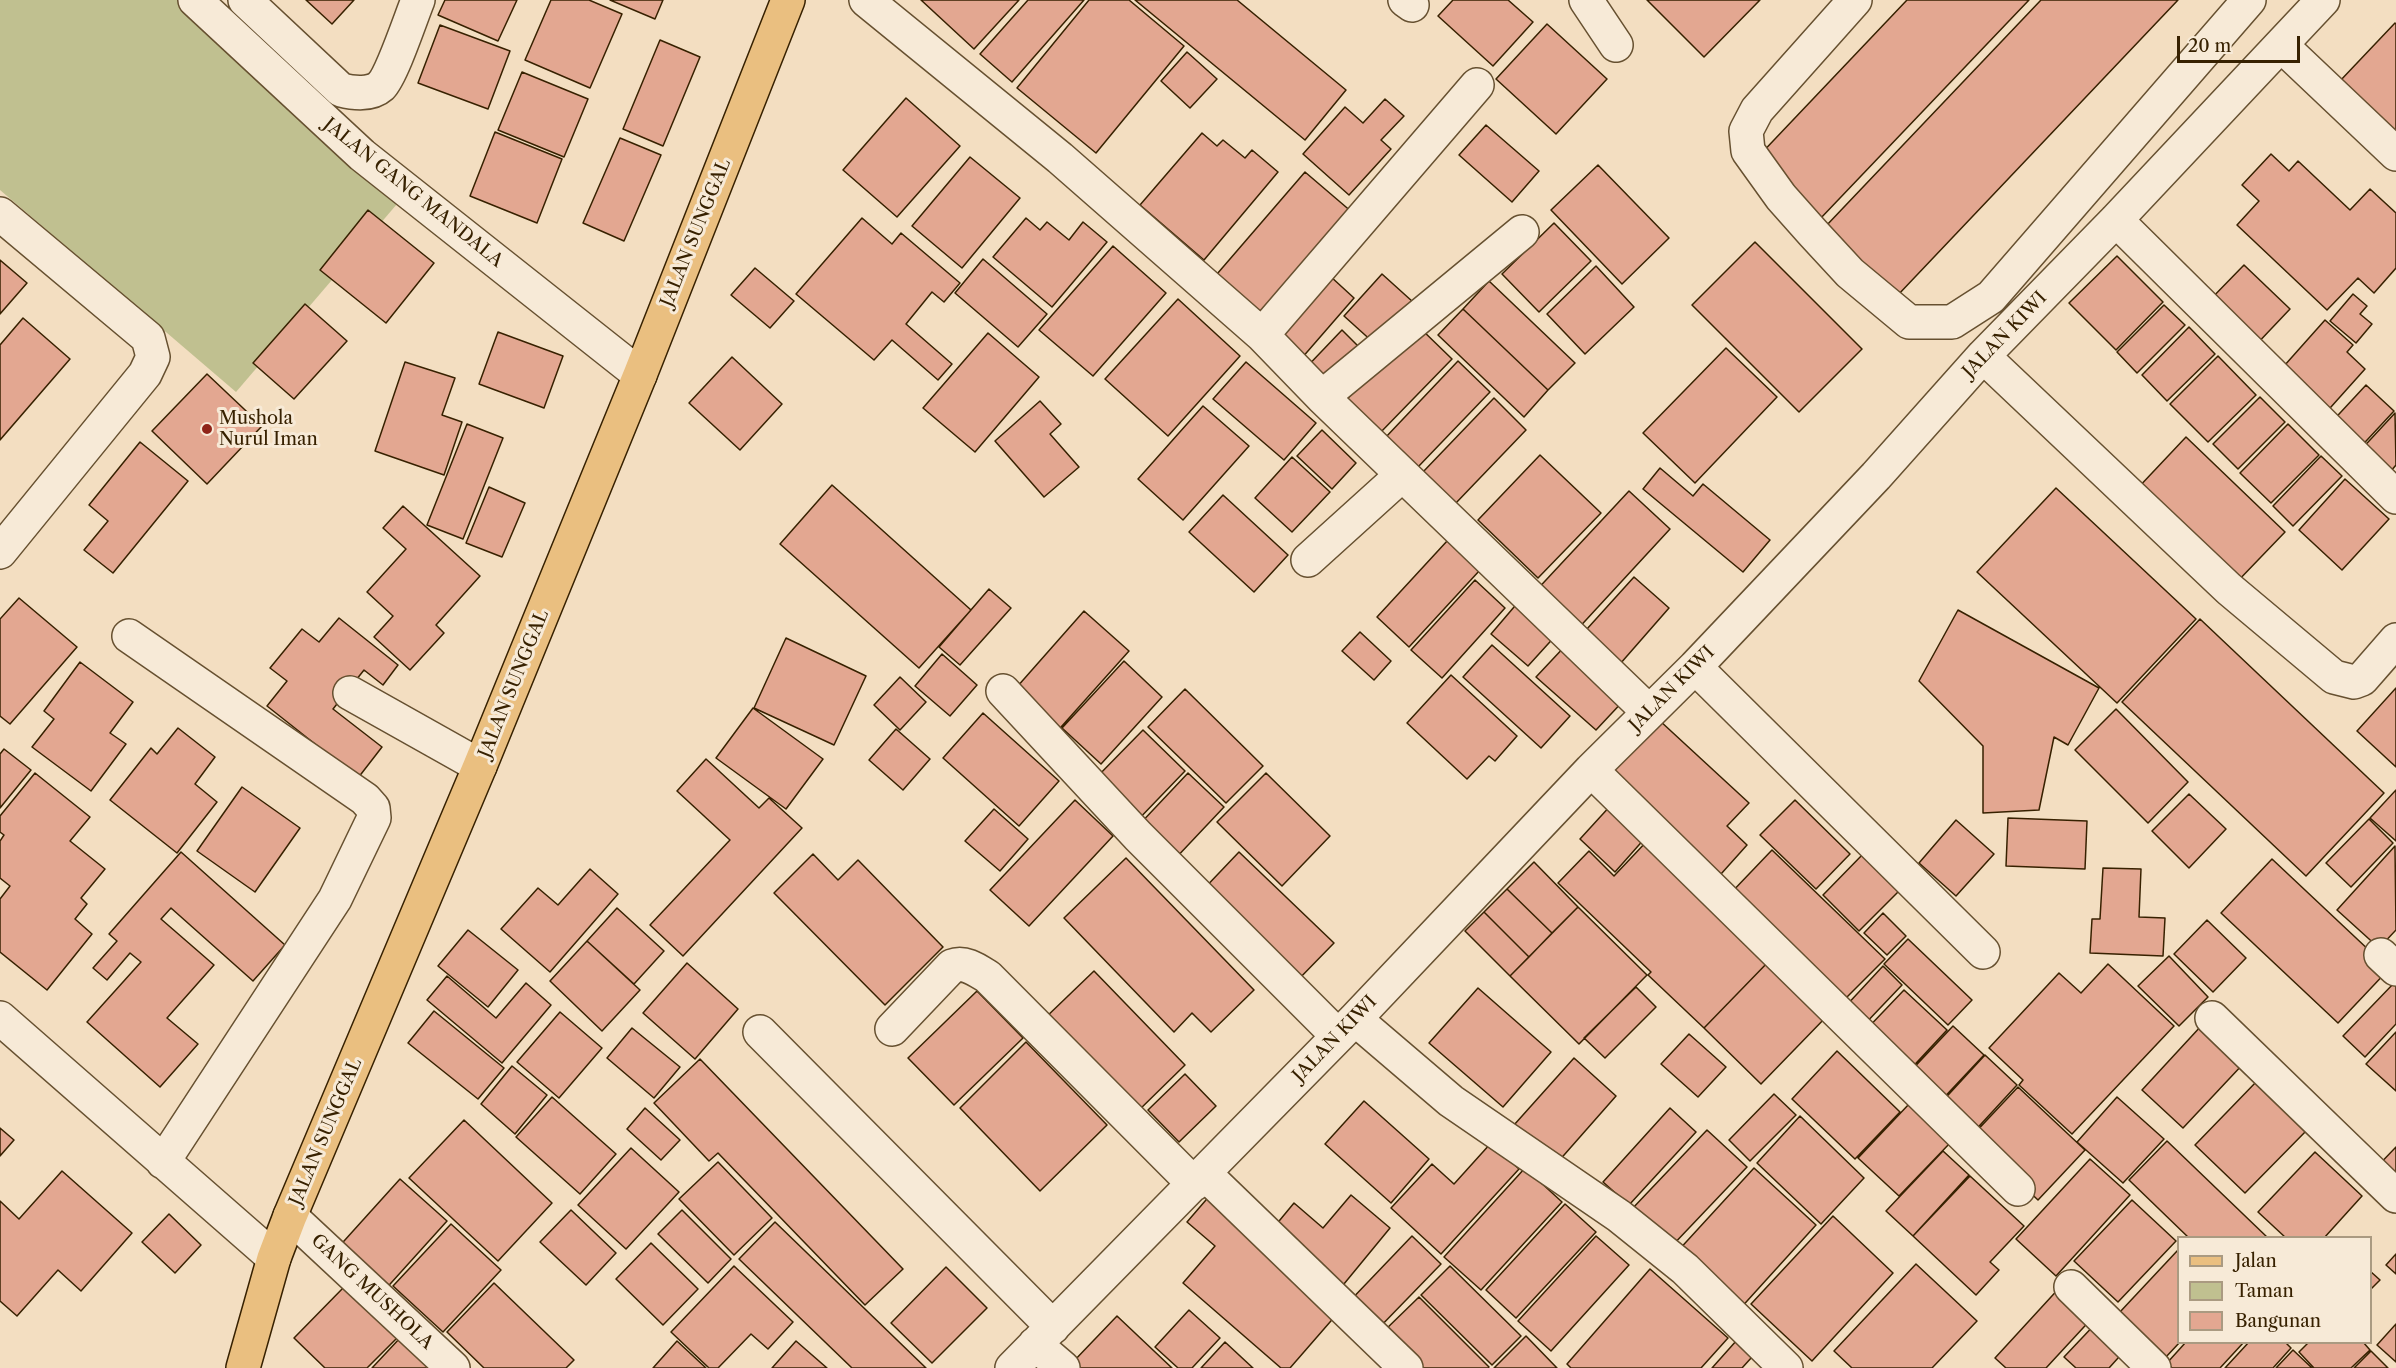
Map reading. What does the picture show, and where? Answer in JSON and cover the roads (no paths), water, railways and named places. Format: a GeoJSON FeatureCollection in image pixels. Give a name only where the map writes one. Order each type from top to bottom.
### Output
{"type":"FeatureCollection","features":[{"type":"Feature","properties":{"kind":"main road","name":"JALAN SUNGGAL"},"geometry":{"type":"LineString","coordinates":[[243,1368],[274,1258],[290,1216],[480,766],[640,375],[788,0]]}},
{"type":"Feature","properties":{"kind":"street","name":"JALAN GANG MANDALA"},"geometry":{"type":"LineString","coordinates":[[195,0],[362,155],[640,375]]}},
{"type":"Feature","properties":{"kind":"street"},"geometry":{"type":"LineString","coordinates":[[245,0],[341,90],[354,94],[381,86],[389,72],[418,0]]}},
{"type":"Feature","properties":{"kind":"street"},"geometry":{"type":"LineString","coordinates":[[866,0],[1060,158],[1262,335],[1402,475],[1649,712]]}},
{"type":"Feature","properties":{"kind":"street"},"geometry":{"type":"LineString","coordinates":[[1586,0],[1616,45]]}},
{"type":"Feature","properties":{"kind":"street"},"geometry":{"type":"LineString","coordinates":[[1855,0],[1757,110],[1746,131],[1748,151],[1781,197],[1850,273],[1909,322],[1952,322],[1991,297],[2249,0]]}},
{"type":"Feature","properties":{"kind":"street","name":"JALAN KIWI"},"geometry":{"type":"LineString","coordinates":[[1012,1368],[1346,1028],[1591,770],[1695,668],[1876,476],[1983,356],[2116,220],[2323,0]]}},
{"type":"Feature","properties":{"kind":"street"},"geometry":{"type":"LineString","coordinates":[[2281,45],[2396,154]]}},
{"type":"Feature","properties":{"kind":"street"},"geometry":{"type":"LineString","coordinates":[[1262,335],[1477,85]]}},
{"type":"Feature","properties":{"kind":"street"},"geometry":{"type":"LineString","coordinates":[[0,213],[148,338],[153,357],[145,374],[0,552]]}},
{"type":"Feature","properties":{"kind":"street"},"geometry":{"type":"LineString","coordinates":[[2116,220],[2396,497]]}},
{"type":"Feature","properties":{"kind":"street"},"geometry":{"type":"LineString","coordinates":[[1322,397],[1522,232]]}},
{"type":"Feature","properties":{"kind":"street"},"geometry":{"type":"LineString","coordinates":[[1983,356],[2229,589],[2334,677],[2354,682],[2362,678],[2396,640]]}},
{"type":"Feature","properties":{"kind":"street"},"geometry":{"type":"LineString","coordinates":[[1308,560],[1402,475]]}},
{"type":"Feature","properties":{"kind":"street"},"geometry":{"type":"LineString","coordinates":[[129,636],[365,799],[373,808],[374,818],[335,899],[163,1162]]}},
{"type":"Feature","properties":{"kind":"street"},"geometry":{"type":"LineString","coordinates":[[1695,668],[1983,952]]}},
{"type":"Feature","properties":{"kind":"street"},"geometry":{"type":"LineString","coordinates":[[1003,691],[1138,836],[1346,1028],[1627,1222],[1685,1269],[1786,1368]]}},
{"type":"Feature","properties":{"kind":"street"},"geometry":{"type":"LineString","coordinates":[[350,693],[480,766]]}},
{"type":"Feature","properties":{"kind":"street"},"geometry":{"type":"LineString","coordinates":[[1591,770],[2018,1189]]}},
{"type":"Feature","properties":{"kind":"street"},"geometry":{"type":"LineString","coordinates":[[892,1029],[951,966],[962,964],[988,977],[1199,1178],[1406,1368]]}},
{"type":"Feature","properties":{"kind":"street"},"geometry":{"type":"LineString","coordinates":[[0,1018],[274,1258]]}},
{"type":"Feature","properties":{"kind":"street"},"geometry":{"type":"LineString","coordinates":[[2212,1018],[2396,1196]]}},
{"type":"Feature","properties":{"kind":"street"},"geometry":{"type":"LineString","coordinates":[[760,1032],[1044,1335],[1063,1368]]}},
{"type":"Feature","properties":{"kind":"street","name":"GANG MUSHOLA"},"geometry":{"type":"LineString","coordinates":[[290,1216],[453,1368]]}},
{"type":"Feature","properties":{"kind":"street"},"geometry":{"type":"LineString","coordinates":[[2071,1287],[2154,1368]]}},
{"type":"Feature","properties":{"kind":"place","name":"Mushola Nurul Iman"},"geometry":{"type":"Point","coordinates":[207,429]}}]}
